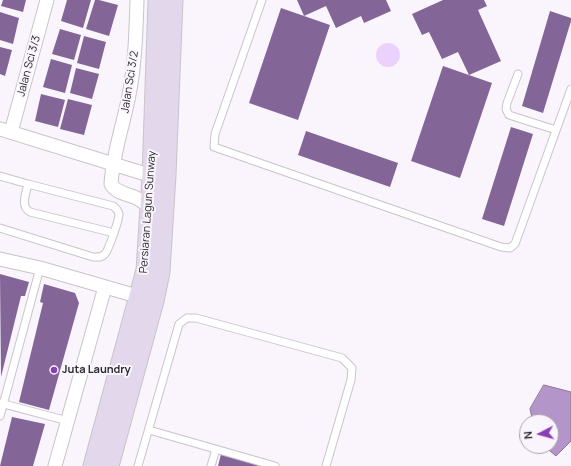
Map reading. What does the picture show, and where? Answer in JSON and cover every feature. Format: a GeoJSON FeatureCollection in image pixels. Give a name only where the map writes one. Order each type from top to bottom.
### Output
{"type":"FeatureCollection","features":[{"type":"Feature","properties":{"kind":"main road","name":"Persiaran Lagun Sunway"},"geometry":{"type":"LineString","coordinates":[[93,466],[147,299],[160,272],[158,0]]}},
{"type":"Feature","properties":{"kind":"main road","name":"Persiaran Lagun Sunway"},"geometry":{"type":"LineString","coordinates":[[109,466],[147,299],[146,270],[150,209],[159,176],[173,0]]}},
{"type":"Feature","properties":{"kind":"street","name":"Jalan Sci 3/3"},"geometry":{"type":"LineString","coordinates":[[5,131],[47,0]]}},
{"type":"Feature","properties":{"kind":"street","name":"Jalan Sci 3/2"},"geometry":{"type":"LineString","coordinates":[[137,0],[135,53],[130,92],[112,163],[111,184],[112,187],[118,191],[140,200],[150,209]]}},
{"type":"Feature","properties":{"kind":"street"},"geometry":{"type":"LineString","coordinates":[[5,131],[159,176]]}},
{"type":"Feature","properties":{"kind":"street"},"geometry":{"type":"LineString","coordinates":[[0,259],[40,268],[147,299]]}},
{"type":"Feature","properties":{"kind":"street"},"geometry":{"type":"LineString","coordinates":[[55,466],[105,287]]}},
{"type":"Feature","properties":{"kind":"lane"},"geometry":{"type":"LineString","coordinates":[[262,0],[215,134],[214,147],[501,247],[510,248],[515,244],[571,89]]}},
{"type":"Feature","properties":{"kind":"lane"},"geometry":{"type":"LineString","coordinates":[[518,74],[507,103],[506,109],[509,115],[556,130]]}},
{"type":"Feature","properties":{"kind":"lane"},"geometry":{"type":"LineString","coordinates":[[0,176],[113,206],[117,209],[119,215],[106,253],[100,257],[93,257],[0,228]]}},
{"type":"Feature","properties":{"kind":"lane"},"geometry":{"type":"LineString","coordinates":[[28,184],[24,205],[26,210],[114,233]]}},
{"type":"Feature","properties":{"kind":"lane"},"geometry":{"type":"LineString","coordinates":[[0,416],[2,404],[40,268]]}},
{"type":"Feature","properties":{"kind":"lane"},"geometry":{"type":"LineString","coordinates":[[138,466],[179,324],[187,318],[196,318],[342,358],[352,368],[352,380],[326,466]]}},
{"type":"Feature","properties":{"kind":"lane"},"geometry":{"type":"LineString","coordinates":[[2,404],[68,421]]}},
{"type":"Feature","properties":{"kind":"lane"},"geometry":{"type":"LineString","coordinates":[[149,430],[276,466]]}},
{"type":"Feature","properties":{"kind":"lane"},"geometry":{"type":"LineString","coordinates":[[211,466],[216,449]]}},
{"type":"Feature","properties":{"kind":"shaded area"},"geometry":{"type":"Polygon","coordinates":[[[388,43],[397,46],[400,55],[397,64],[388,67],[379,64],[376,55],[379,46],[388,43]]]}},
{"type":"Feature","properties":{"kind":"shaded area"},"geometry":{"type":"Polygon","coordinates":[[[544,385],[571,392],[571,441],[559,453],[559,414],[531,414],[530,409],[544,385]]]}},
{"type":"Feature","properties":{"kind":"building"},"geometry":{"type":"Polygon","coordinates":[[[3,0],[26,0],[23,12],[1,6],[3,0]]]}},
{"type":"Feature","properties":{"kind":"building"},"geometry":{"type":"Polygon","coordinates":[[[67,0],[91,0],[83,28],[61,21],[67,0]]]}},
{"type":"Feature","properties":{"kind":"building"},"geometry":{"type":"Polygon","coordinates":[[[95,0],[118,5],[109,36],[86,29],[95,0]]]}},
{"type":"Feature","properties":{"kind":"building"},"geometry":{"type":"Polygon","coordinates":[[[297,0],[386,0],[391,11],[364,23],[361,16],[336,28],[326,6],[304,16],[297,0]]]}},
{"type":"Feature","properties":{"kind":"building"},"geometry":{"type":"Polygon","coordinates":[[[443,0],[484,0],[487,6],[478,10],[501,61],[469,75],[458,52],[442,59],[429,32],[422,35],[412,14],[443,0]]]}},
{"type":"Feature","properties":{"kind":"building"},"geometry":{"type":"Polygon","coordinates":[[[281,8],[330,25],[298,120],[249,103],[281,8]]]}},
{"type":"Feature","properties":{"kind":"building"},"geometry":{"type":"Polygon","coordinates":[[[550,11],[571,18],[571,21],[543,113],[522,106],[550,11]]]}},
{"type":"Feature","properties":{"kind":"building"},"geometry":{"type":"Polygon","coordinates":[[[0,12],[19,18],[13,44],[0,40],[0,12]]]}},
{"type":"Feature","properties":{"kind":"building"},"geometry":{"type":"Polygon","coordinates":[[[60,29],[81,35],[74,60],[52,54],[60,29]]]}},
{"type":"Feature","properties":{"kind":"building"},"geometry":{"type":"Polygon","coordinates":[[[84,36],[106,42],[99,69],[77,63],[84,36]]]}},
{"type":"Feature","properties":{"kind":"building"},"geometry":{"type":"Polygon","coordinates":[[[0,47],[12,50],[5,76],[0,74],[0,47]]]}},
{"type":"Feature","properties":{"kind":"building"},"geometry":{"type":"Polygon","coordinates":[[[51,59],[72,65],[65,93],[43,87],[51,59]]]}},
{"type":"Feature","properties":{"kind":"building"},"geometry":{"type":"Polygon","coordinates":[[[443,66],[492,83],[460,178],[411,161],[443,66]]]}},
{"type":"Feature","properties":{"kind":"building"},"geometry":{"type":"Polygon","coordinates":[[[76,68],[99,74],[92,99],[70,93],[76,68]]]}},
{"type":"Feature","properties":{"kind":"building"},"geometry":{"type":"Polygon","coordinates":[[[41,94],[65,100],[58,127],[35,121],[41,94]]]}},
{"type":"Feature","properties":{"kind":"building"},"geometry":{"type":"Polygon","coordinates":[[[68,99],[92,105],[84,135],[60,129],[68,99]]]}},
{"type":"Feature","properties":{"kind":"building"},"geometry":{"type":"Polygon","coordinates":[[[511,127],[533,134],[504,226],[482,219],[511,127]]]}},
{"type":"Feature","properties":{"kind":"building"},"geometry":{"type":"Polygon","coordinates":[[[306,131],[398,163],[390,187],[298,155],[306,131]]]}},
{"type":"Feature","properties":{"kind":"building"},"geometry":{"type":"Polygon","coordinates":[[[0,274],[29,282],[25,296],[21,296],[1,377],[0,274]]]}},
{"type":"Feature","properties":{"kind":"building"},"geometry":{"type":"Polygon","coordinates":[[[44,284],[75,293],[79,303],[49,410],[19,402],[43,303],[40,302],[44,284]]]}},
{"type":"Feature","properties":{"kind":"building"},"geometry":{"type":"Polygon","coordinates":[[[12,417],[45,424],[33,466],[0,466],[12,417]]]}},
{"type":"Feature","properties":{"kind":"building"},"geometry":{"type":"Polygon","coordinates":[[[221,454],[262,466],[218,466],[221,454]]]}},
{"type":"Feature","properties":{"kind":"place","name":"Juta Laundry"},"geometry":{"type":"Point","coordinates":[54,370]}}]}
